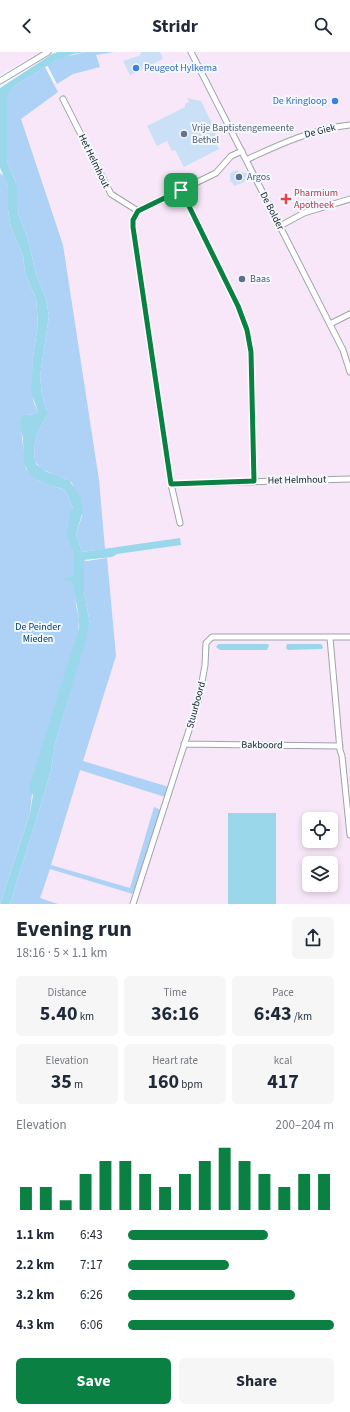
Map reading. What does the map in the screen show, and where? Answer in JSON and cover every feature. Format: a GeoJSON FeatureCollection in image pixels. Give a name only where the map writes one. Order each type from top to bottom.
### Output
{"type":"FeatureCollection","features":[{"type":"Feature","properties":{"kind":"street"},"geometry":{"type":"LineString","coordinates":[[0,81],[48,52]]}},
{"type":"Feature","properties":{"kind":"street","name":"De Bolder"},"geometry":{"type":"LineString","coordinates":[[191,52],[343,350],[350,372]]}},
{"type":"Feature","properties":{"kind":"street","name":"Het Helmhout"},"geometry":{"type":"LineString","coordinates":[[63,99],[111,194],[138,211]]}},
{"type":"Feature","properties":{"kind":"street","name":"De Giek"},"geometry":{"type":"LineString","coordinates":[[246,160],[288,140],[318,131],[350,125]]}},
{"type":"Feature","properties":{"kind":"street"},"geometry":{"type":"LineString","coordinates":[[180,523],[171,484],[133,220],[138,211],[216,173],[231,156],[242,151]]}},
{"type":"Feature","properties":{"kind":"street"},"geometry":{"type":"LineString","coordinates":[[181,190],[238,306],[247,330],[251,352],[254,481]]}},
{"type":"Feature","properties":{"kind":"street"},"geometry":{"type":"LineString","coordinates":[[280,226],[304,213],[350,199]]}},
{"type":"Feature","properties":{"kind":"street"},"geometry":{"type":"LineString","coordinates":[[330,324],[350,314]]}},
{"type":"Feature","properties":{"kind":"street","name":"Het Helmhout"},"geometry":{"type":"LineString","coordinates":[[171,484],[350,479]]}},
{"type":"Feature","properties":{"kind":"street","name":"Stuurboord"},"geometry":{"type":"LineString","coordinates":[[133,904],[199,699],[205,665],[206,643],[212,637],[350,637]]}},
{"type":"Feature","properties":{"kind":"street"},"geometry":{"type":"LineString","coordinates":[[330,638],[350,836]]}},
{"type":"Feature","properties":{"kind":"street","name":"Bakboord"},"geometry":{"type":"LineString","coordinates":[[184,744],[340,746]]}},
{"type":"Feature","properties":{"kind":"shaded area"},"geometry":{"type":"Polygon","coordinates":[[[0,52],[41,52],[0,75],[0,52]]]}},
{"type":"Feature","properties":{"kind":"shaded area"},"geometry":{"type":"Polygon","coordinates":[[[58,52],[86,52],[73,54],[55,61],[13,87],[7,97],[7,161],[17,185],[17,211],[28,239],[36,274],[46,299],[49,316],[40,376],[42,395],[47,415],[37,434],[34,448],[35,461],[37,465],[47,472],[69,480],[81,498],[83,511],[76,534],[82,552],[180,538],[181,545],[117,554],[112,557],[84,560],[84,591],[90,624],[55,744],[51,770],[10,904],[0,904],[30,813],[33,795],[28,790],[79,628],[79,617],[74,584],[63,579],[74,576],[73,551],[67,536],[70,512],[73,508],[65,490],[37,479],[31,475],[25,465],[20,420],[25,415],[38,412],[31,392],[33,357],[38,324],[36,299],[25,273],[23,255],[11,228],[8,210],[8,186],[0,168],[0,88],[52,54],[58,52]]]}},
{"type":"Feature","properties":{"kind":"shaded area"},"geometry":{"type":"Polygon","coordinates":[[[91,52],[350,52],[350,904],[31,904],[109,652],[98,501],[16,116],[91,52]]]}},
{"type":"Feature","properties":{"kind":"shaded area"},"geometry":{"type":"Polygon","coordinates":[[[218,644],[268,644],[269,646],[267,650],[220,650],[216,647],[218,644]]]}},
{"type":"Feature","properties":{"kind":"shaded area"},"geometry":{"type":"Polygon","coordinates":[[[287,644],[321,644],[323,647],[322,649],[288,650],[286,648],[287,644]]]}},
{"type":"Feature","properties":{"kind":"shaded area"},"geometry":{"type":"Polygon","coordinates":[[[228,813],[276,813],[276,904],[228,904],[228,813]]]}},
{"type":"Feature","properties":{"kind":"green space"},"geometry":{"type":"Polygon","coordinates":[[[86,52],[114,52],[96,55],[100,67],[73,74],[57,84],[47,65],[63,57],[86,52]]]}},
{"type":"Feature","properties":{"kind":"green space"},"geometry":{"type":"Polygon","coordinates":[[[45,67],[58,92],[21,119],[63,245],[99,480],[105,549],[82,552],[76,534],[82,516],[72,483],[67,479],[56,476],[40,468],[35,461],[34,448],[37,434],[47,415],[42,395],[40,376],[49,316],[46,299],[36,274],[28,239],[17,211],[17,185],[7,161],[7,96],[13,87],[45,67]]]}},
{"type":"Feature","properties":{"kind":"green space","name":"De Peinder Mieden"},"geometry":{"type":"Polygon","coordinates":[[[0,173],[4,176],[8,186],[8,210],[11,228],[23,255],[25,273],[36,299],[38,324],[33,357],[32,392],[34,403],[38,412],[35,414],[27,414],[20,421],[26,469],[39,481],[65,490],[73,508],[76,605],[79,619],[78,640],[32,794],[30,813],[0,904],[0,173]]]}},
{"type":"Feature","properties":{"kind":"green space"},"geometry":{"type":"Polygon","coordinates":[[[107,558],[116,656],[83,761],[169,787],[165,797],[80,770],[51,865],[130,888],[154,807],[161,810],[133,894],[50,869],[40,898],[58,904],[10,904],[51,770],[55,744],[90,624],[84,591],[84,560],[107,558]]]}},
{"type":"Feature","properties":{"kind":"building","name":"Peugeot Hylkema"},"geometry":{"type":"Polygon","coordinates":[[[140,52],[160,52],[163,59],[130,75],[123,61],[141,55],[140,52]]]}},
{"type":"Feature","properties":{"kind":"building","name":"Vrije Baptistengemeente Bethel"},"geometry":{"type":"Polygon","coordinates":[[[187,98],[201,101],[216,132],[214,140],[219,149],[184,167],[175,150],[172,151],[167,141],[157,146],[147,126],[185,107],[185,104],[189,102],[187,98]]]}},
{"type":"Feature","properties":{"kind":"building","name":"Argos"},"geometry":{"type":"Polygon","coordinates":[[[238,170],[239,172],[247,173],[247,181],[234,186],[232,182],[230,182],[230,173],[238,170]]]}},
{"type":"Feature","properties":{"kind":"place","name":"Peugeot Hylkema"},"geometry":{"type":"Point","coordinates":[136,68]}},
{"type":"Feature","properties":{"kind":"place","name":"De Kringloop"},"geometry":{"type":"Point","coordinates":[335,101]}},
{"type":"Feature","properties":{"kind":"place","name":"Vrije Baptistengemeente Bethel"},"geometry":{"type":"Point","coordinates":[184,134]}},
{"type":"Feature","properties":{"kind":"place","name":"Argos"},"geometry":{"type":"Point","coordinates":[239,177]}},
{"type":"Feature","properties":{"kind":"place","name":"Pharmium Apotheek"},"geometry":{"type":"Point","coordinates":[286,199]}},
{"type":"Feature","properties":{"kind":"place","name":"Baas"},"geometry":{"type":"Point","coordinates":[242,279]}},
{"type":"Feature","properties":{"kind":"route"},"geometry":{"type":"LineString","coordinates":[[181,190],[238,306],[247,330],[251,352],[254,481],[171,484],[133,220],[138,211],[181,190]]}}]}
